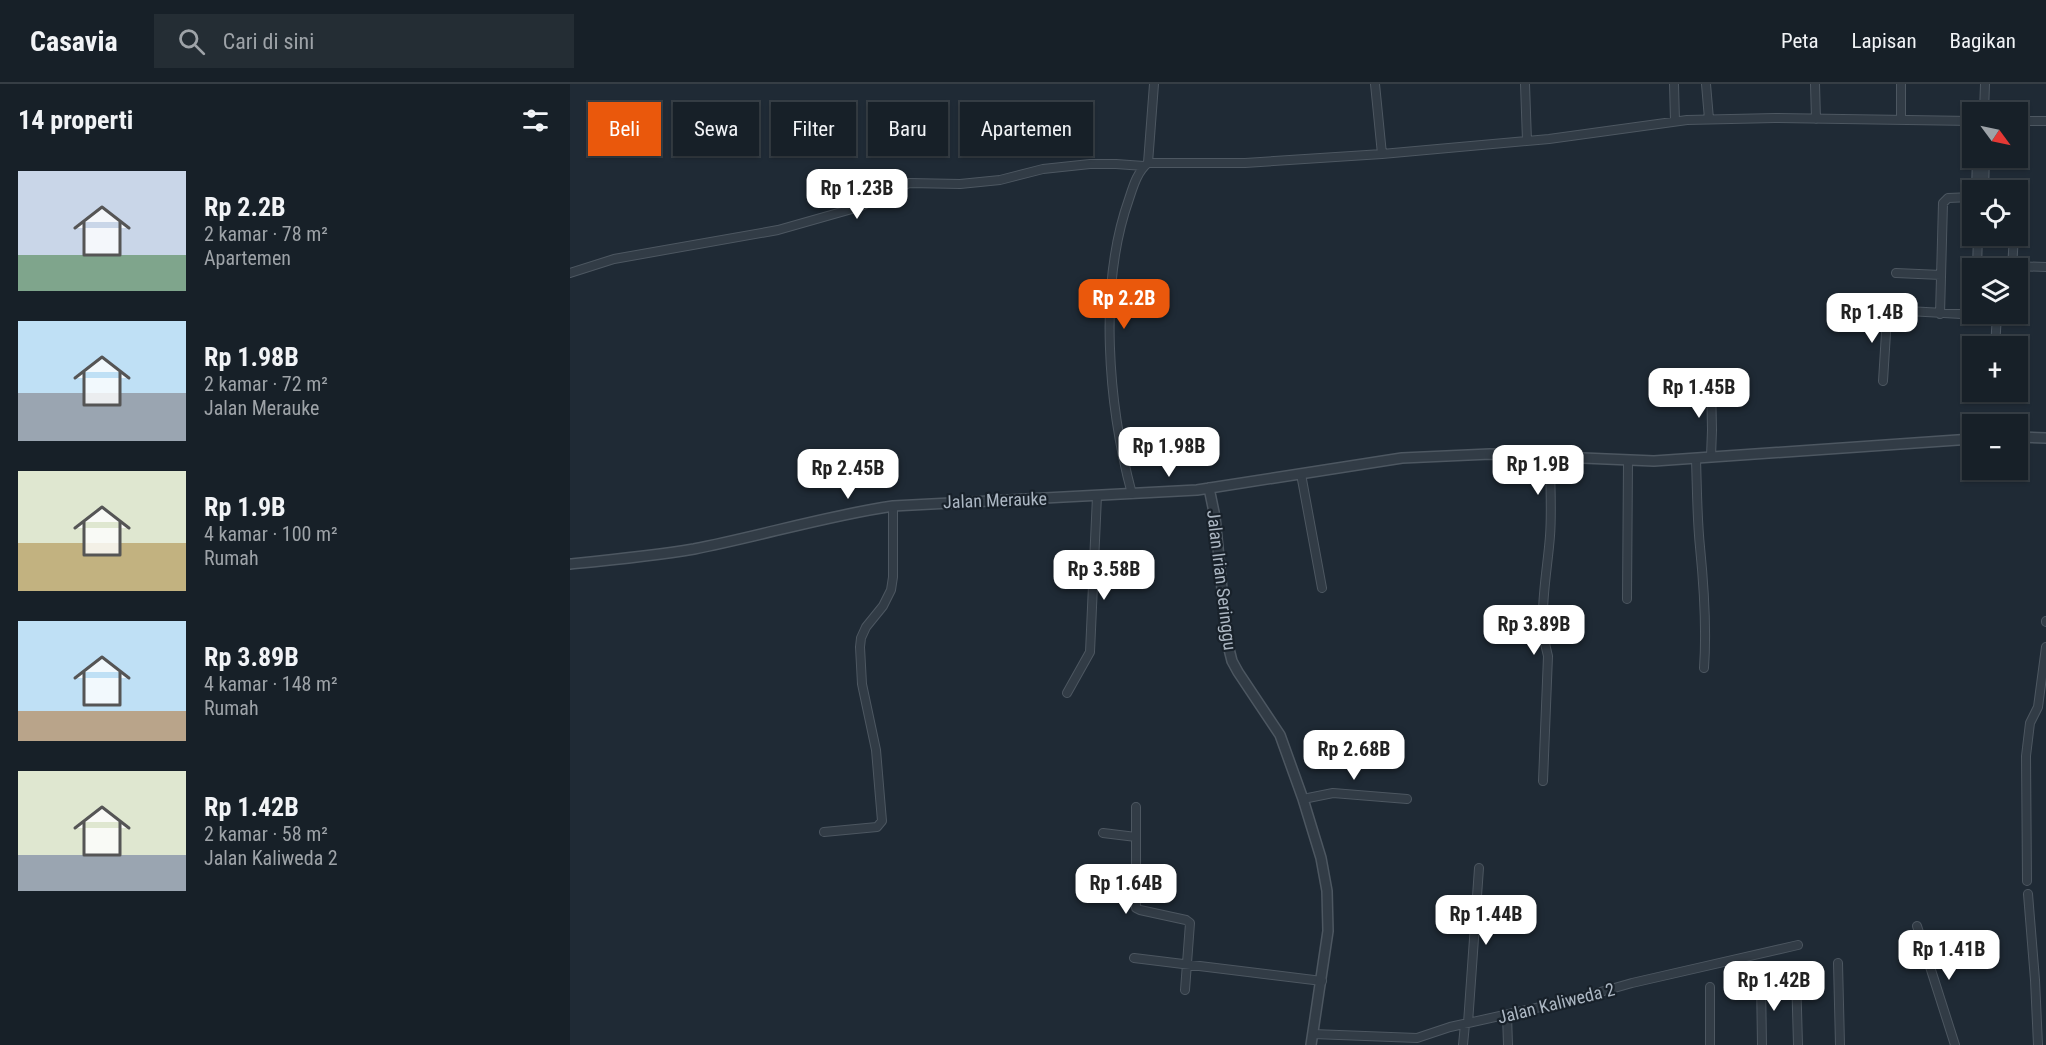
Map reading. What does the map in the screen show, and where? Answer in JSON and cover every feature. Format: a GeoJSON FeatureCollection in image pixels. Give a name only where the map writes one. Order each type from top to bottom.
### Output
{"type":"FeatureCollection","features":[{"type":"Feature","properties":{"kind":"street"},"geometry":{"type":"LineString","coordinates":[[1132,494],[1123,459],[1113,381],[1111,277],[1124,214],[1133,188],[1146,165],[1154,84]]}},
{"type":"Feature","properties":{"kind":"street"},"geometry":{"type":"LineString","coordinates":[[1375,84],[1382,154]]}},
{"type":"Feature","properties":{"kind":"street"},"geometry":{"type":"LineString","coordinates":[[1525,84],[1527,141]]}},
{"type":"Feature","properties":{"kind":"street"},"geometry":{"type":"LineString","coordinates":[[1674,84],[1675,121]]}},
{"type":"Feature","properties":{"kind":"street"},"geometry":{"type":"LineString","coordinates":[[1706,84],[1708,119]]}},
{"type":"Feature","properties":{"kind":"street"},"geometry":{"type":"LineString","coordinates":[[1815,84],[1816,119]]}},
{"type":"Feature","properties":{"kind":"street"},"geometry":{"type":"LineString","coordinates":[[1901,84],[1901,120]]}},
{"type":"Feature","properties":{"kind":"street"},"geometry":{"type":"LineString","coordinates":[[1984,102],[1985,84]]}},
{"type":"Feature","properties":{"kind":"street"},"geometry":{"type":"LineString","coordinates":[[570,273],[614,259],[778,230],[859,207],[909,183],[960,184],[1000,180],[1043,169],[1090,164],[1245,164],[1382,154],[1527,141],[1675,121],[1708,119],[1962,121]]}},
{"type":"Feature","properties":{"kind":"street"},"geometry":{"type":"LineString","coordinates":[[2028,122],[2046,121]]}},
{"type":"Feature","properties":{"kind":"street"},"geometry":{"type":"LineString","coordinates":[[1940,314],[1943,203],[1948,198],[1962,197]]}},
{"type":"Feature","properties":{"kind":"street"},"geometry":{"type":"LineString","coordinates":[[2028,267],[2046,267]]}},
{"type":"Feature","properties":{"kind":"street"},"geometry":{"type":"LineString","coordinates":[[1896,273],[1941,275]]}},
{"type":"Feature","properties":{"kind":"street"},"geometry":{"type":"LineString","coordinates":[[1883,381],[1888,312],[1892,309],[1962,314]]}},
{"type":"Feature","properties":{"kind":"street"},"geometry":{"type":"LineString","coordinates":[[1689,378],[1707,378],[1711,381],[1711,458]]}},
{"type":"Feature","properties":{"kind":"street"},"geometry":{"type":"LineString","coordinates":[[2028,437],[2046,438]]}},
{"type":"Feature","properties":{"kind":"street","name":"Jalan Merauke"},"geometry":{"type":"LineString","coordinates":[[570,564],[694,549],[860,511],[893,506],[1209,488],[1382,460],[1490,454],[1628,461],[1696,459],[1962,440]]}},
{"type":"Feature","properties":{"kind":"street"},"geometry":{"type":"LineString","coordinates":[[1543,781],[1548,656],[1543,629],[1551,534],[1550,457]]}},
{"type":"Feature","properties":{"kind":"street"},"geometry":{"type":"LineString","coordinates":[[1696,459],[1700,546],[1705,587],[1704,668]]}},
{"type":"Feature","properties":{"kind":"street"},"geometry":{"type":"LineString","coordinates":[[1628,461],[1628,599]]}},
{"type":"Feature","properties":{"kind":"street"},"geometry":{"type":"LineString","coordinates":[[1301,474],[1322,588]]}},
{"type":"Feature","properties":{"kind":"street","name":"Jalan Irian Seringgu"},"geometry":{"type":"LineString","coordinates":[[1209,488],[1215,517],[1227,641],[1232,661],[1280,735],[1321,858],[1327,891],[1328,931],[1311,1045]]}},
{"type":"Feature","properties":{"kind":"street"},"geometry":{"type":"LineString","coordinates":[[1067,693],[1090,652],[1097,496]]}},
{"type":"Feature","properties":{"kind":"street"},"geometry":{"type":"LineString","coordinates":[[824,832],[877,827],[882,821],[876,750],[862,684],[860,646],[866,627],[883,606],[891,590],[893,506]]}},
{"type":"Feature","properties":{"kind":"street"},"geometry":{"type":"LineString","coordinates":[[2027,881],[2026,756],[2030,723],[2038,707],[2046,647]]}},
{"type":"Feature","properties":{"kind":"street"},"geometry":{"type":"LineString","coordinates":[[1303,799],[1333,793],[1407,799]]}},
{"type":"Feature","properties":{"kind":"street"},"geometry":{"type":"LineString","coordinates":[[1136,807],[1135,904],[1140,910],[1186,920],[1190,923],[1185,990]]}},
{"type":"Feature","properties":{"kind":"street"},"geometry":{"type":"LineString","coordinates":[[1103,833],[1136,837]]}},
{"type":"Feature","properties":{"kind":"street"},"geometry":{"type":"LineString","coordinates":[[1463,1045],[1479,868]]}},
{"type":"Feature","properties":{"kind":"street"},"geometry":{"type":"LineString","coordinates":[[2028,894],[2038,1045]]}},
{"type":"Feature","properties":{"kind":"street"},"geometry":{"type":"LineString","coordinates":[[1917,926],[1955,1045]]}},
{"type":"Feature","properties":{"kind":"street","name":"Jalan Kaliweda 2"},"geometry":{"type":"LineString","coordinates":[[1313,1034],[1417,1038],[1466,1024],[1798,945]]}},
{"type":"Feature","properties":{"kind":"street"},"geometry":{"type":"LineString","coordinates":[[1134,958],[1322,981]]}},
{"type":"Feature","properties":{"kind":"street"},"geometry":{"type":"LineString","coordinates":[[1838,963],[1840,1045]]}},
{"type":"Feature","properties":{"kind":"street"},"geometry":{"type":"LineString","coordinates":[[1796,974],[1798,1045]]}},
{"type":"Feature","properties":{"kind":"street"},"geometry":{"type":"LineString","coordinates":[[1761,980],[1762,1045]]}},
{"type":"Feature","properties":{"kind":"street"},"geometry":{"type":"LineString","coordinates":[[1710,987],[1710,1045]]}},
{"type":"Feature","properties":{"kind":"street"},"geometry":{"type":"LineString","coordinates":[[1508,1015],[1508,1045]]}}]}
